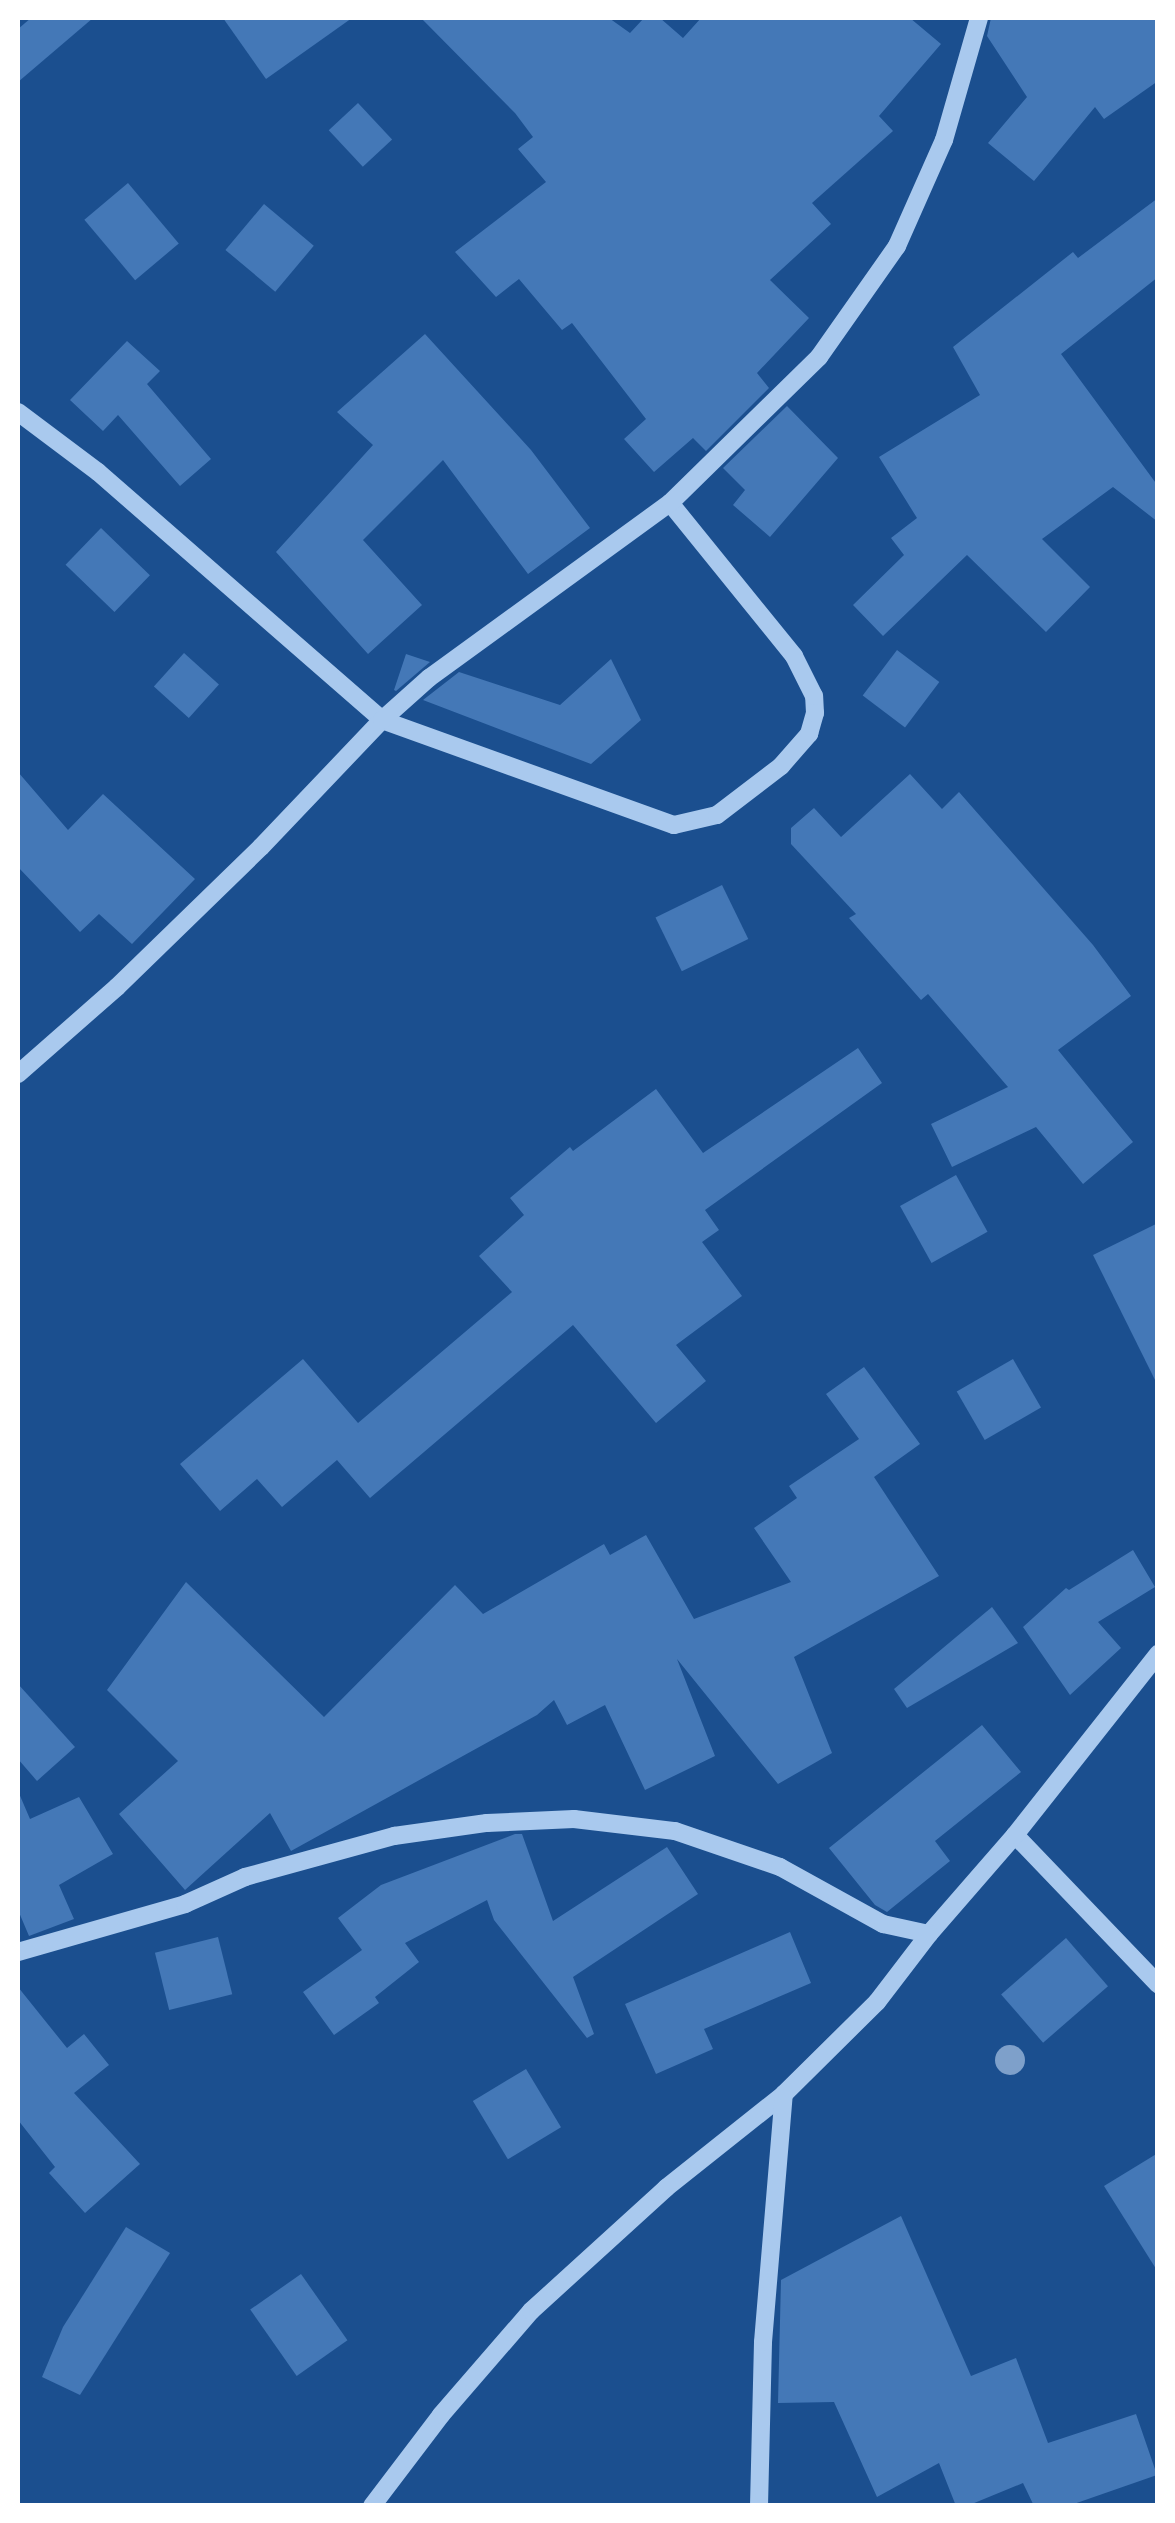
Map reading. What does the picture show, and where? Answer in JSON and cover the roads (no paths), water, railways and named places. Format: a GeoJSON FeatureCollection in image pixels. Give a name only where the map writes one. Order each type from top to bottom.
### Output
{"type":"FeatureCollection","features":[{"type":"Feature","properties":{"kind":"street"},"geometry":{"type":"LineString","coordinates":[[18,1074],[143,962],[382,720],[429,678],[670,503],[819,357],[897,246],[944,140],[979,18]]}},
{"type":"Feature","properties":{"kind":"street"},"geometry":{"type":"LineString","coordinates":[[18,412],[98,472],[382,720],[674,825],[717,815],[782,766],[809,734],[814,696],[794,656],[670,503]]}},
{"type":"Feature","properties":{"kind":"street"},"geometry":{"type":"LineString","coordinates":[[372,2506],[441,2414],[531,2311],[666,2188],[784,2094],[877,2002],[1158,1654]]}},
{"type":"Feature","properties":{"kind":"street"},"geometry":{"type":"LineString","coordinates":[[18,1952],[185,1904],[245,1877],[394,1836],[487,1823],[574,1819],[675,1830],[780,1867],[883,1924],[929,1934]]}},
{"type":"Feature","properties":{"kind":"street"},"geometry":{"type":"LineString","coordinates":[[1014,1835],[1158,1984]]}},
{"type":"Feature","properties":{"kind":"street"},"geometry":{"type":"LineString","coordinates":[[759,2506],[763,2342],[784,2094]]}}]}
